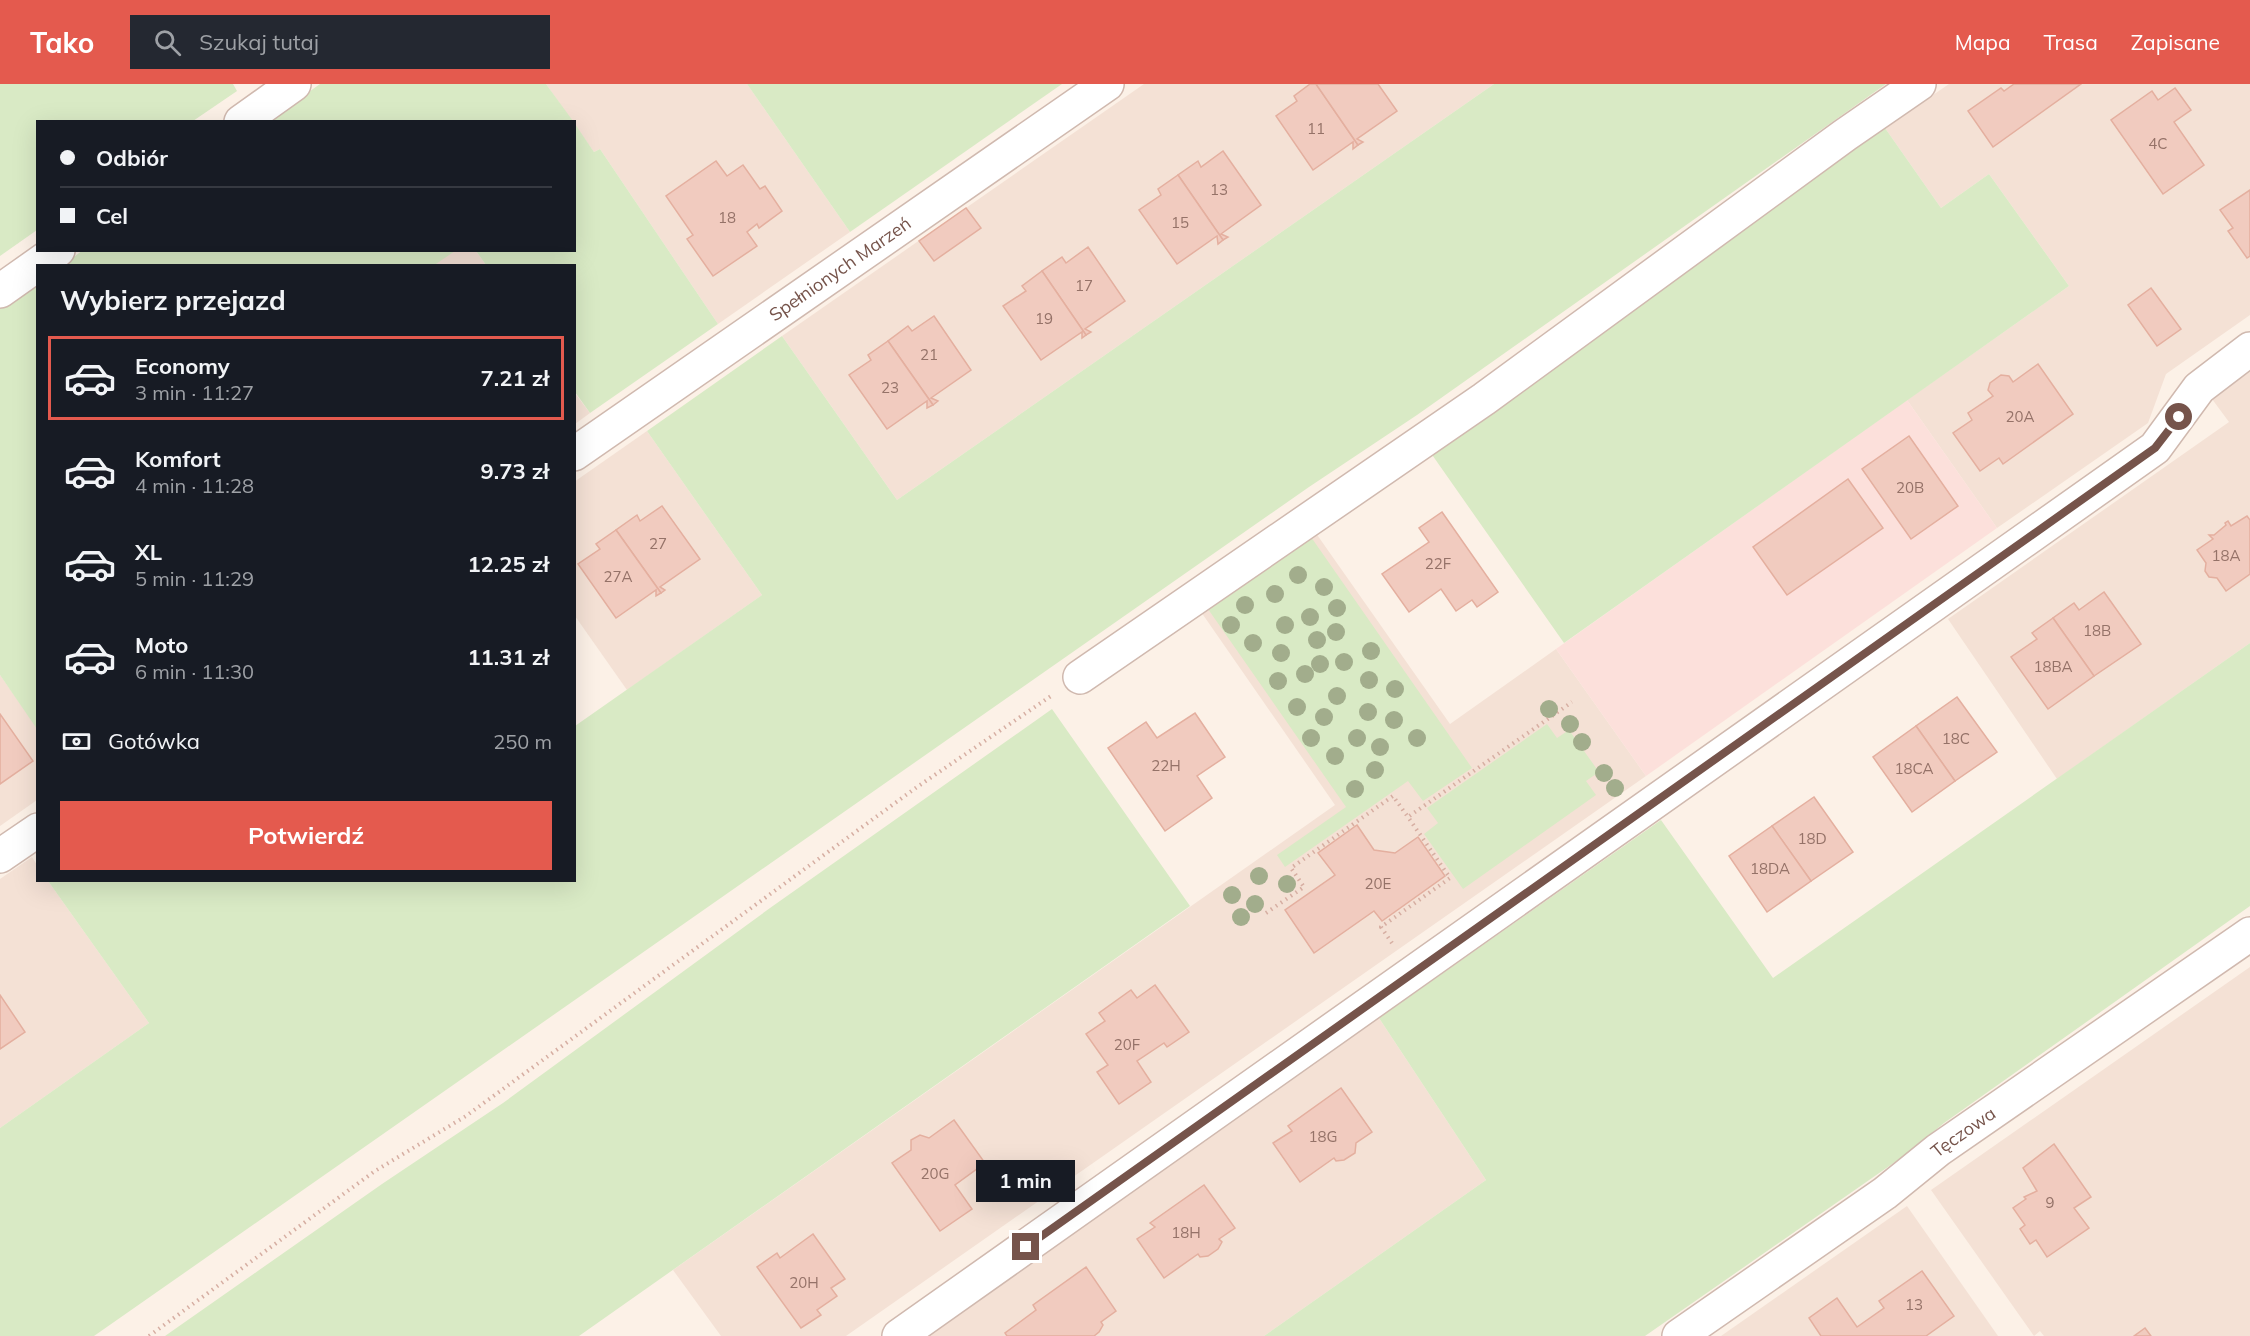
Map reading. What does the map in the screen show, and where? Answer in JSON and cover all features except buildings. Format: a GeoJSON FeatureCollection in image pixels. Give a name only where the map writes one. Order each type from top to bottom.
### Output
{"type":"FeatureCollection","features":[{"type":"Feature","properties":{"kind":"street"},"geometry":{"type":"LineString","coordinates":[[244,120],[294,84]]}},
{"type":"Feature","properties":{"kind":"street","name":"Spełnionych Marzeń"},"geometry":{"type":"LineString","coordinates":[[576,453],[1107,84]]}},
{"type":"Feature","properties":{"kind":"street"},"geometry":{"type":"LineString","coordinates":[[1080,677],[1484,399],[1919,84]]}},
{"type":"Feature","properties":{"kind":"street"},"geometry":{"type":"LineString","coordinates":[[38,264],[55,252]]}},
{"type":"Feature","properties":{"kind":"street"},"geometry":{"type":"LineString","coordinates":[[0,291],[36,266]]}},
{"type":"Feature","properties":{"kind":"street"},"geometry":{"type":"LineString","coordinates":[[899,1336],[2155,448],[2199,388],[2250,349]]}},
{"type":"Feature","properties":{"kind":"street"},"geometry":{"type":"LineString","coordinates":[[0,856],[36,831]]}},
{"type":"Feature","properties":{"kind":"street","name":"Tęczowa"},"geometry":{"type":"LineString","coordinates":[[1679,1336],[1885,1192],[1947,1144],[2250,934]]}},
{"type":"Feature","properties":{"kind":"path"},"geometry":{"type":"LineString","coordinates":[[149,1336],[375,1171],[466,1116],[505,1089],[917,787],[1080,677]]}},
{"type":"Feature","properties":{"kind":"path"},"geometry":{"type":"LineString","coordinates":[[1408,817],[1572,702]]}},
{"type":"Feature","properties":{"kind":"path"},"geometry":{"type":"LineString","coordinates":[[1266,913],[1304,886],[1291,868],[1393,796],[1450,878],[1381,927],[1397,951]]}},
{"type":"Feature","properties":{"kind":"shaded area"},"geometry":{"type":"Polygon","coordinates":[[[546,84],[747,84],[850,232],[718,324],[600,149],[594,152],[576,126],[576,120],[571,120],[546,84]]]}},
{"type":"Feature","properties":{"kind":"shaded area"},"geometry":{"type":"Polygon","coordinates":[[[1144,84],[1494,84],[897,500],[782,336],[1144,84]]]}},
{"type":"Feature","properties":{"kind":"shaded area"},"geometry":{"type":"Polygon","coordinates":[[[1949,84],[2250,84],[2250,315],[2166,374],[2148,423],[1997,528],[1907,400],[2069,286],[1989,174],[1941,208],[1885,128],[1949,84]]]}},
{"type":"Feature","properties":{"kind":"shaded area"},"geometry":{"type":"Polygon","coordinates":[[[452,252],[477,252],[485,264],[434,264],[452,252]]]}},
{"type":"Feature","properties":{"kind":"shaded area"},"geometry":{"type":"Polygon","coordinates":[[[2250,372],[2250,643],[2057,779],[1948,619],[2229,422],[2212,399],[2250,372]]]}},
{"type":"Feature","properties":{"kind":"shaded area"},"geometry":{"type":"Polygon","coordinates":[[[576,395],[590,413],[576,423],[576,395]]]}},
{"type":"Feature","properties":{"kind":"shaded area"},"geometry":{"type":"Polygon","coordinates":[[[1907,400],[1997,528],[1646,776],[1556,649],[1907,400]]]}},
{"type":"Feature","properties":{"kind":"shaded area"},"geometry":{"type":"Polygon","coordinates":[[[647,431],[762,595],[627,690],[576,617],[576,481],[647,431]]]}},
{"type":"Feature","properties":{"kind":"shaded area"},"geometry":{"type":"Polygon","coordinates":[[[1313,529],[1450,724],[1556,649],[1646,776],[846,1336],[721,1336],[673,1270],[1335,805],[1199,609],[1313,529]]]}},
{"type":"Feature","properties":{"kind":"shaded area"},"geometry":{"type":"Polygon","coordinates":[[[0,675],[36,726],[36,801],[0,826],[0,675]]]}},
{"type":"Feature","properties":{"kind":"shaded area"},"geometry":{"type":"Polygon","coordinates":[[[32,857],[36,863],[36,882],[49,882],[149,1023],[0,1128],[0,879],[32,857]]]}},
{"type":"Feature","properties":{"kind":"shaded area"},"geometry":{"type":"Polygon","coordinates":[[[2250,967],[2250,1336],[2044,1336],[2040,1331],[2034,1336],[1931,1190],[2250,967]]]}},
{"type":"Feature","properties":{"kind":"shaded area"},"geometry":{"type":"Polygon","coordinates":[[[1379,1018],[1486,1180],[1264,1336],[929,1336],[1379,1018]]]}},
{"type":"Feature","properties":{"kind":"shaded area"},"geometry":{"type":"Polygon","coordinates":[[[1907,1206],[1998,1336],[1721,1336],[1907,1206]]]}},
{"type":"Feature","properties":{"kind":"green space"},"geometry":{"type":"Polygon","coordinates":[[[0,84],[233,84],[237,91],[194,120],[36,120],[36,231],[0,256],[0,84]]]}},
{"type":"Feature","properties":{"kind":"green space"},"geometry":{"type":"Polygon","coordinates":[[[320,84],[546,84],[572,120],[270,120],[320,84]]]}},
{"type":"Feature","properties":{"kind":"green space"},"geometry":{"type":"Polygon","coordinates":[[[747,84],[1062,84],[850,232],[747,84]]]}},
{"type":"Feature","properties":{"kind":"green space"},"geometry":{"type":"Polygon","coordinates":[[[1494,84],[1886,84],[1417,415],[1309,487],[94,1336],[0,1336],[0,1128],[149,1023],[49,882],[576,882],[576,725],[762,595],[647,431],[782,336],[897,500],[1494,84]]]}},
{"type":"Feature","properties":{"kind":"green space"},"geometry":{"type":"Polygon","coordinates":[[[576,125],[594,152],[600,149],[718,324],[590,413],[576,393],[576,264],[485,264],[477,252],[576,252],[576,125]]]}},
{"type":"Feature","properties":{"kind":"green space"},"geometry":{"type":"Polygon","coordinates":[[[1885,128],[1941,208],[1989,174],[2069,286],[1564,643],[1428,449],[1885,128]]]}},
{"type":"Feature","properties":{"kind":"green space"},"geometry":{"type":"Polygon","coordinates":[[[80,252],[454,252],[436,264],[65,264],[80,252]]]}},
{"type":"Feature","properties":{"kind":"green space"},"geometry":{"type":"Polygon","coordinates":[[[36,284],[36,728],[0,675],[0,309],[36,284]]]}},
{"type":"Feature","properties":{"kind":"green space"},"geometry":{"type":"Polygon","coordinates":[[[1311,537],[1472,768],[1423,801],[1408,781],[1285,867],[1277,855],[1346,807],[1208,609],[1311,537]]]}},
{"type":"Feature","properties":{"kind":"green space"},"geometry":{"type":"Polygon","coordinates":[[[2250,643],[2250,906],[1944,1123],[1905,1155],[1645,1336],[1264,1336],[1486,1180],[1379,1018],[1661,820],[1773,978],[2250,643]]]}},
{"type":"Feature","properties":{"kind":"green space"},"geometry":{"type":"Polygon","coordinates":[[[1052,709],[1190,906],[579,1336],[165,1336],[382,1184],[503,1103],[770,908],[1052,709]]]}},
{"type":"Feature","properties":{"kind":"green space"},"geometry":{"type":"Polygon","coordinates":[[[1547,724],[1557,738],[1569,730],[1599,772],[1586,781],[1596,795],[1463,889],[1424,834],[1438,823],[1427,808],[1547,724]]]}},
{"type":"Feature","properties":{"kind":"route"},"geometry":{"type":"LineString","coordinates":[[1026,1247],[2155,448],[2179,417]]}}]}
